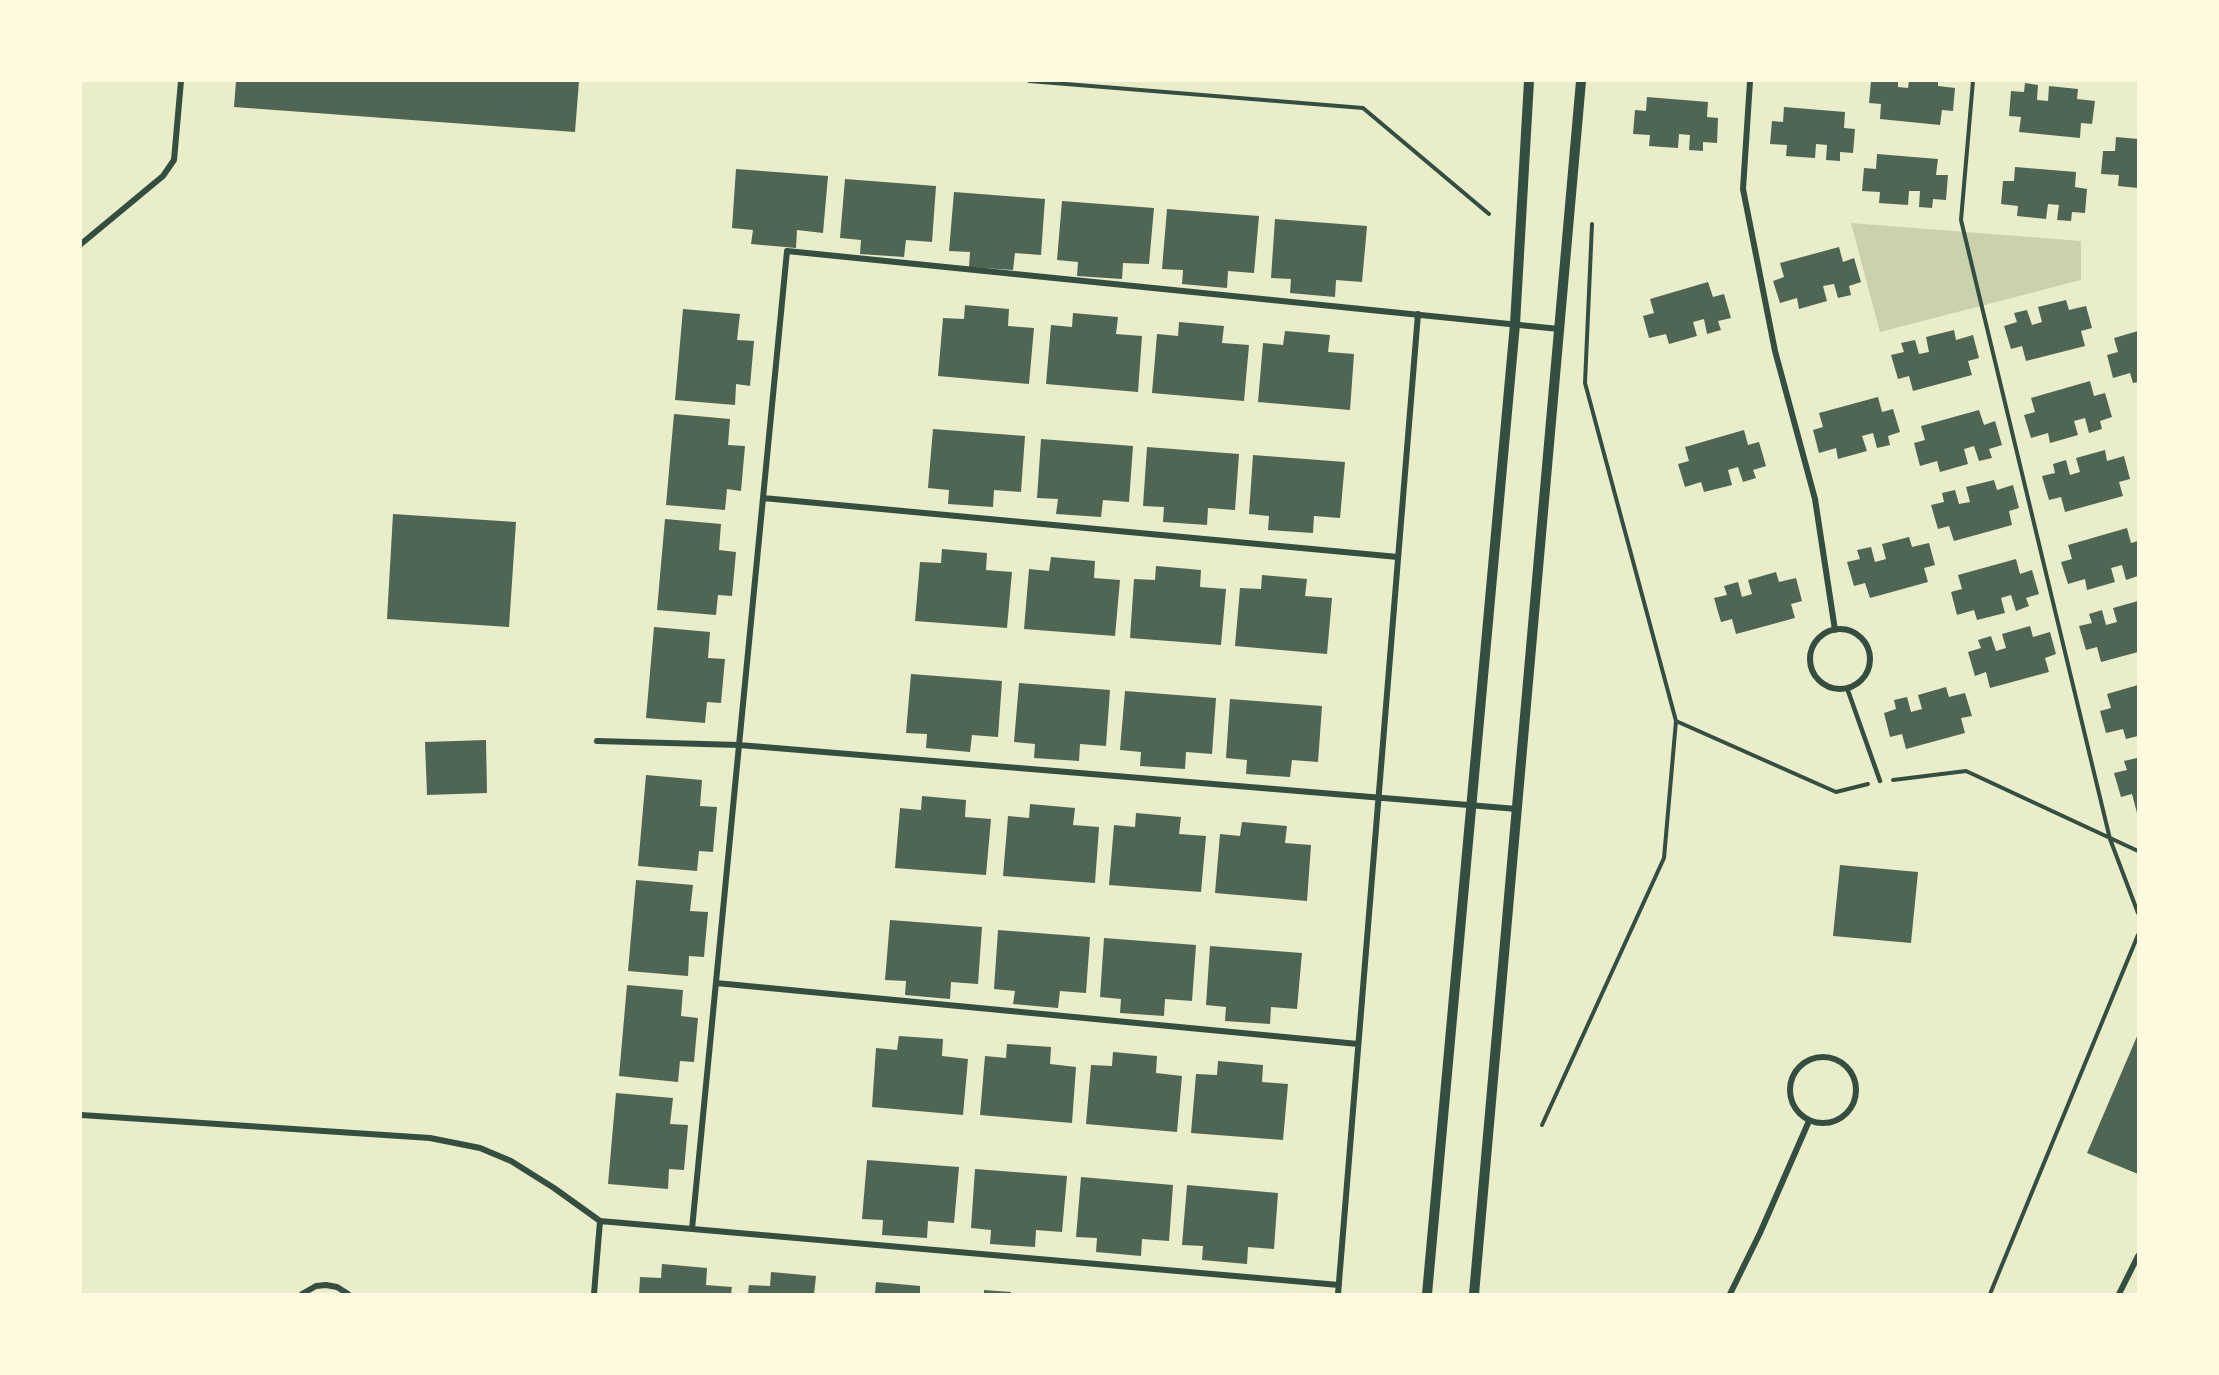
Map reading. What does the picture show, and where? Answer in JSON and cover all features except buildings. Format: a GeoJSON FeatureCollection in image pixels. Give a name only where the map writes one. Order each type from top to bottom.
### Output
{"type":"FeatureCollection","features":[{"type":"Feature","properties":{"kind":"street"},"geometry":{"type":"LineString","coordinates":[[81,244],[163,176],[174,160],[181,81]]}},
{"type":"Feature","properties":{"kind":"street"},"geometry":{"type":"LineString","coordinates":[[1427,1294],[1515,324],[1529,81]]}},
{"type":"Feature","properties":{"kind":"street"},"geometry":{"type":"LineString","coordinates":[[1474,1294],[1581,81]]}},
{"type":"Feature","properties":{"kind":"street"},"geometry":{"type":"LineString","coordinates":[[1750,81],[1743,189],[1775,351],[1815,499],[1835,630]]}},
{"type":"Feature","properties":{"kind":"street"},"geometry":{"type":"LineString","coordinates":[[692,1229],[787,251],[1559,329]]}},
{"type":"Feature","properties":{"kind":"street"},"geometry":{"type":"LineString","coordinates":[[1338,1294],[1418,314]]}},
{"type":"Feature","properties":{"kind":"street"},"geometry":{"type":"LineString","coordinates":[[763,498],[1398,557]]}},
{"type":"Feature","properties":{"kind":"street"},"geometry":{"type":"LineString","coordinates":[[1835,630],[1852,632],[1865,644],[1869,652],[1870,661],[1863,678],[1847,688],[1837,689],[1827,686],[1813,672],[1810,662],[1811,653],[1819,638],[1835,630]]}},
{"type":"Feature","properties":{"kind":"street"},"geometry":{"type":"LineString","coordinates":[[597,741],[739,745],[1517,809]]}},
{"type":"Feature","properties":{"kind":"street"},"geometry":{"type":"LineString","coordinates":[[716,982],[1358,1044]]}},
{"type":"Feature","properties":{"kind":"street"},"geometry":{"type":"LineString","coordinates":[[1813,1058],[1835,1059],[1852,1073],[1856,1083],[1853,1105],[1847,1113],[1830,1123],[1809,1121],[1794,1109],[1789,1090],[1790,1080],[1795,1070],[1813,1058]]}},
{"type":"Feature","properties":{"kind":"street"},"geometry":{"type":"LineString","coordinates":[[81,1115],[430,1138],[480,1148],[511,1161],[600,1221],[1339,1285]]}},
{"type":"Feature","properties":{"kind":"street"},"geometry":{"type":"LineString","coordinates":[[1730,1294],[1760,1233],[1809,1121]]}},
{"type":"Feature","properties":{"kind":"street"},"geometry":{"type":"LineString","coordinates":[[594,1294],[600,1221]]}},
{"type":"Feature","properties":{"kind":"street"},"geometry":{"type":"LineString","coordinates":[[2120,1294],[2138,1256]]}},
{"type":"Feature","properties":{"kind":"street"},"geometry":{"type":"LineString","coordinates":[[302,1294],[316,1286],[326,1285],[337,1287],[348,1294]]}},
{"type":"Feature","properties":{"kind":"lane"},"geometry":{"type":"LineString","coordinates":[[1847,688],[1880,781]]}},
{"type":"Feature","properties":{"kind":"path"},"geometry":{"type":"LineString","coordinates":[[1029,81],[1364,108],[1489,214]]}},
{"type":"Feature","properties":{"kind":"path"},"geometry":{"type":"LineString","coordinates":[[1973,81],[1961,220],[2110,839],[2138,913]]}},
{"type":"Feature","properties":{"kind":"path"},"geometry":{"type":"LineString","coordinates":[[1542,1125],[1664,858],[1676,721],[1585,383],[1593,224]]}},
{"type":"Feature","properties":{"kind":"path"},"geometry":{"type":"LineString","coordinates":[[1676,721],[1836,792],[1880,781],[1966,771],[2138,851]]}},
{"type":"Feature","properties":{"kind":"path"},"geometry":{"type":"LineString","coordinates":[[1990,1294],[2138,934]]}},
{"type":"Feature","properties":{"kind":"green space"},"geometry":{"type":"Polygon","coordinates":[[[1851,223],[2081,241],[2081,280],[1880,332],[1851,223]]]}}]}
